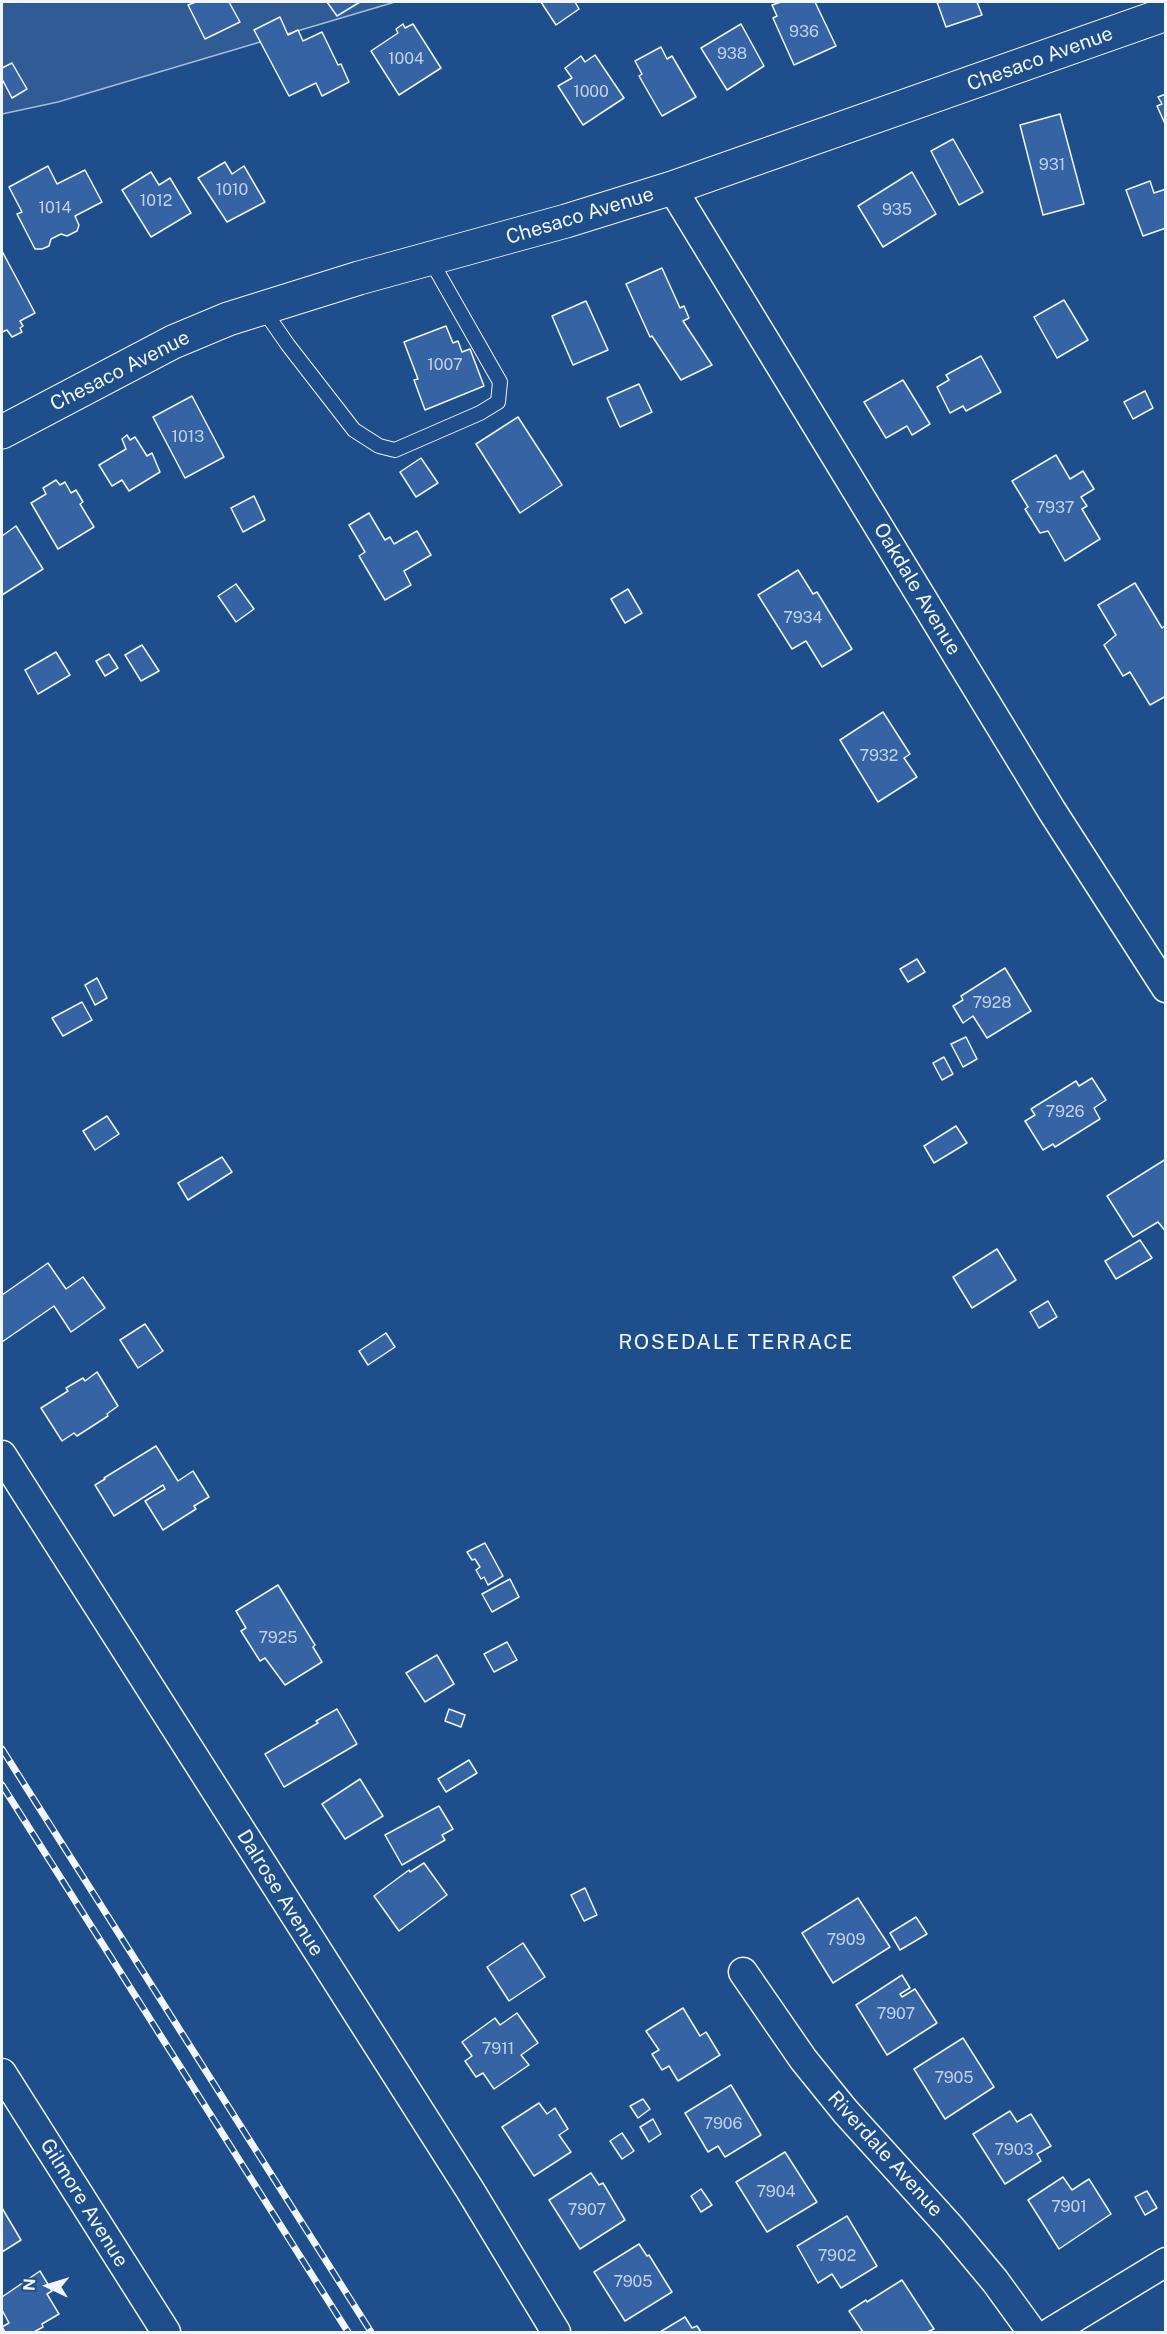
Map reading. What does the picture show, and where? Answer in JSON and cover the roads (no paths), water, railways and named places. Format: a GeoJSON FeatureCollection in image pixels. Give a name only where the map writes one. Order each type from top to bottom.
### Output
{"type":"FeatureCollection","features":[{"type":"Feature","properties":{"kind":"street","name":"Chesaco Avenue"},"geometry":{"type":"LineString","coordinates":[[2,432],[173,342],[262,307],[566,221],[672,188],[1166,14]]}},
{"type":"Feature","properties":{"kind":"street","name":"Oakdale Avenue"},"geometry":{"type":"LineString","coordinates":[[672,188],[1046,801],[1166,988]]}},
{"type":"Feature","properties":{"kind":"street","name":"Dalrose Avenue"},"geometry":{"type":"LineString","coordinates":[[2,1455],[470,2190],[556,2332]]}},
{"type":"Feature","properties":{"kind":"street","name":"Riverdale Avenue"},"geometry":{"type":"LineString","coordinates":[[743,1972],[817,2076],[845,2111],[950,2227],[995,2281],[1032,2332]]}},
{"type":"Feature","properties":{"kind":"street","name":"Gilmore Avenue"},"geometry":{"type":"LineString","coordinates":[[2,2073],[166,2332]]}},
{"type":"Feature","properties":{"kind":"street"},"geometry":{"type":"LineString","coordinates":[[1051,2332],[1166,2262]]}},
{"type":"Feature","properties":{"kind":"lane"},"geometry":{"type":"LineString","coordinates":[[262,307],[288,345],[354,430],[379,446],[395,450],[480,413],[498,402],[500,382],[430,258]]}},
{"type":"Feature","properties":{"kind":"railway"},"geometry":{"type":"LineString","coordinates":[[2,1749],[371,2332]]}},
{"type":"Feature","properties":{"kind":"railway"},"geometry":{"type":"LineString","coordinates":[[2,1785],[348,2332]]}},
{"type":"Feature","properties":{"kind":"district","name":"ROSEDALE TERRACE"},"geometry":{"type":"Point","coordinates":[736,1343]}}]}
